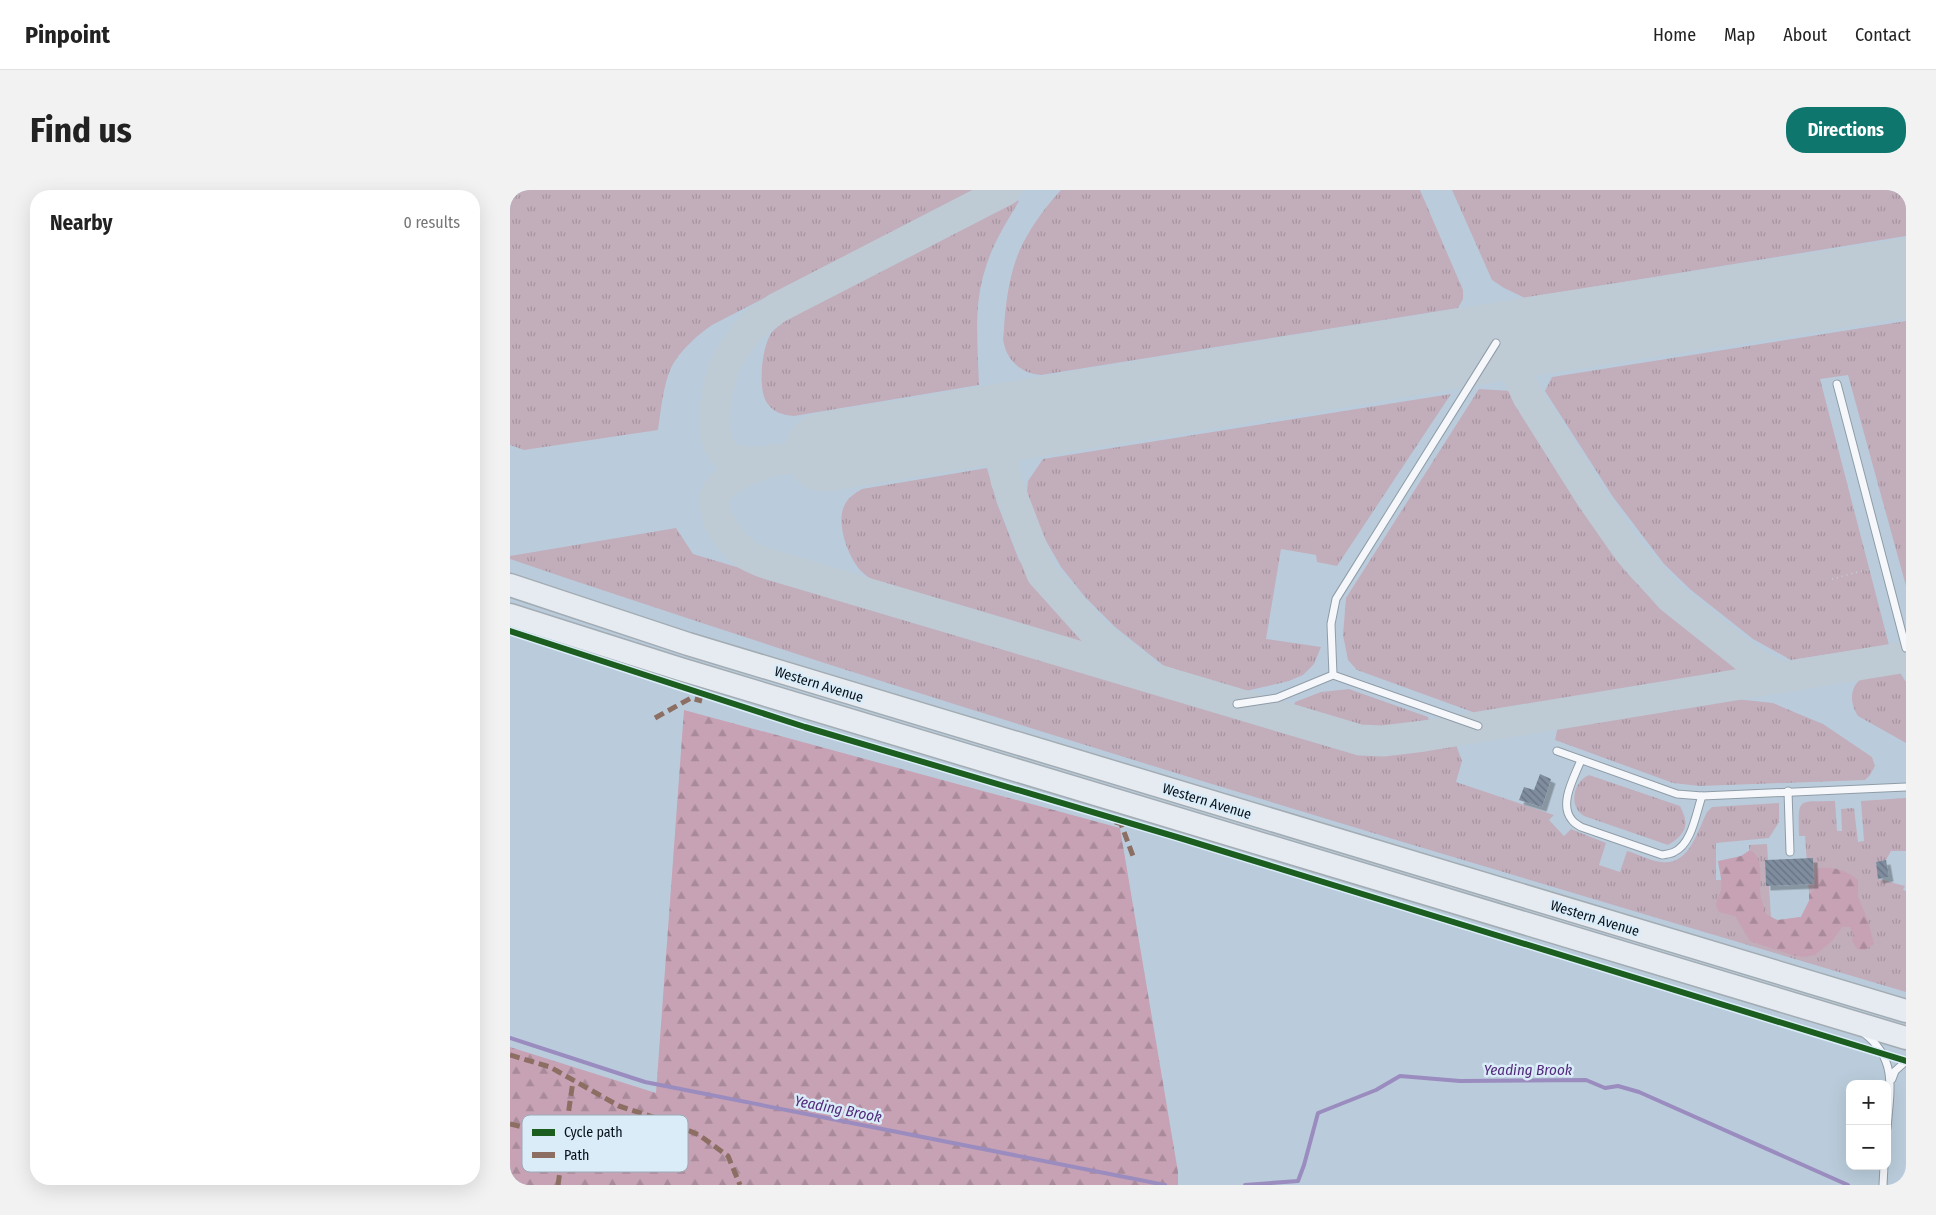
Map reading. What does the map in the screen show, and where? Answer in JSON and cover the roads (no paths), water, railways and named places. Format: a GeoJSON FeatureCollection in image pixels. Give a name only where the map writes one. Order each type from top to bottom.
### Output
{"type":"FeatureCollection","features":[{"type":"Feature","properties":{"kind":"highway","name":"Western Avenue"},"geometry":{"type":"LineString","coordinates":[[510,585],[706,650],[1906,1011]]}},
{"type":"Feature","properties":{"kind":"highway","name":"Western Avenue"},"geometry":{"type":"LineString","coordinates":[[510,615],[680,669],[1906,1038]]}},
{"type":"Feature","properties":{"kind":"lane"},"geometry":{"type":"LineString","coordinates":[[1333,675],[1331,624],[1336,599],[1496,343]]}},
{"type":"Feature","properties":{"kind":"lane"},"geometry":{"type":"LineString","coordinates":[[1837,384],[1906,648]]}},
{"type":"Feature","properties":{"kind":"lane"},"geometry":{"type":"LineString","coordinates":[[1237,704],[1277,698],[1333,675],[1478,726]]}},
{"type":"Feature","properties":{"kind":"lane"},"geometry":{"type":"LineString","coordinates":[[1557,751],[1677,794],[1702,796],[1906,787]]}},
{"type":"Feature","properties":{"kind":"lane"},"geometry":{"type":"LineString","coordinates":[[1581,760],[1567,797],[1567,808],[1571,819],[1581,827],[1662,855],[1675,852],[1684,844],[1688,838],[1702,796]]}},
{"type":"Feature","properties":{"kind":"lane"},"geometry":{"type":"LineString","coordinates":[[1788,791],[1790,852]]}},
{"type":"Feature","properties":{"kind":"lane"},"geometry":{"type":"LineString","coordinates":[[1850,1021],[1868,1036],[1884,1055],[1888,1063],[1890,1080]]}},
{"type":"Feature","properties":{"kind":"lane"},"geometry":{"type":"LineString","coordinates":[[1891,1081],[1895,1071],[1906,1061]]}},
{"type":"Feature","properties":{"kind":"lane"},"geometry":{"type":"LineString","coordinates":[[1883,1185],[1884,1170]]}},
{"type":"Feature","properties":{"kind":"waterway","name":"Yeading Brook"},"geometry":{"type":"LineString","coordinates":[[510,1038],[645,1082],[1165,1185]]}},
{"type":"Feature","properties":{"kind":"waterway","name":"Yeading Brook"},"geometry":{"type":"LineString","coordinates":[[1245,1185],[1298,1181],[1318,1113],[1376,1090],[1400,1076],[1460,1081],[1586,1080],[1605,1088],[1618,1086],[1639,1092],[1848,1185]]}}]}
